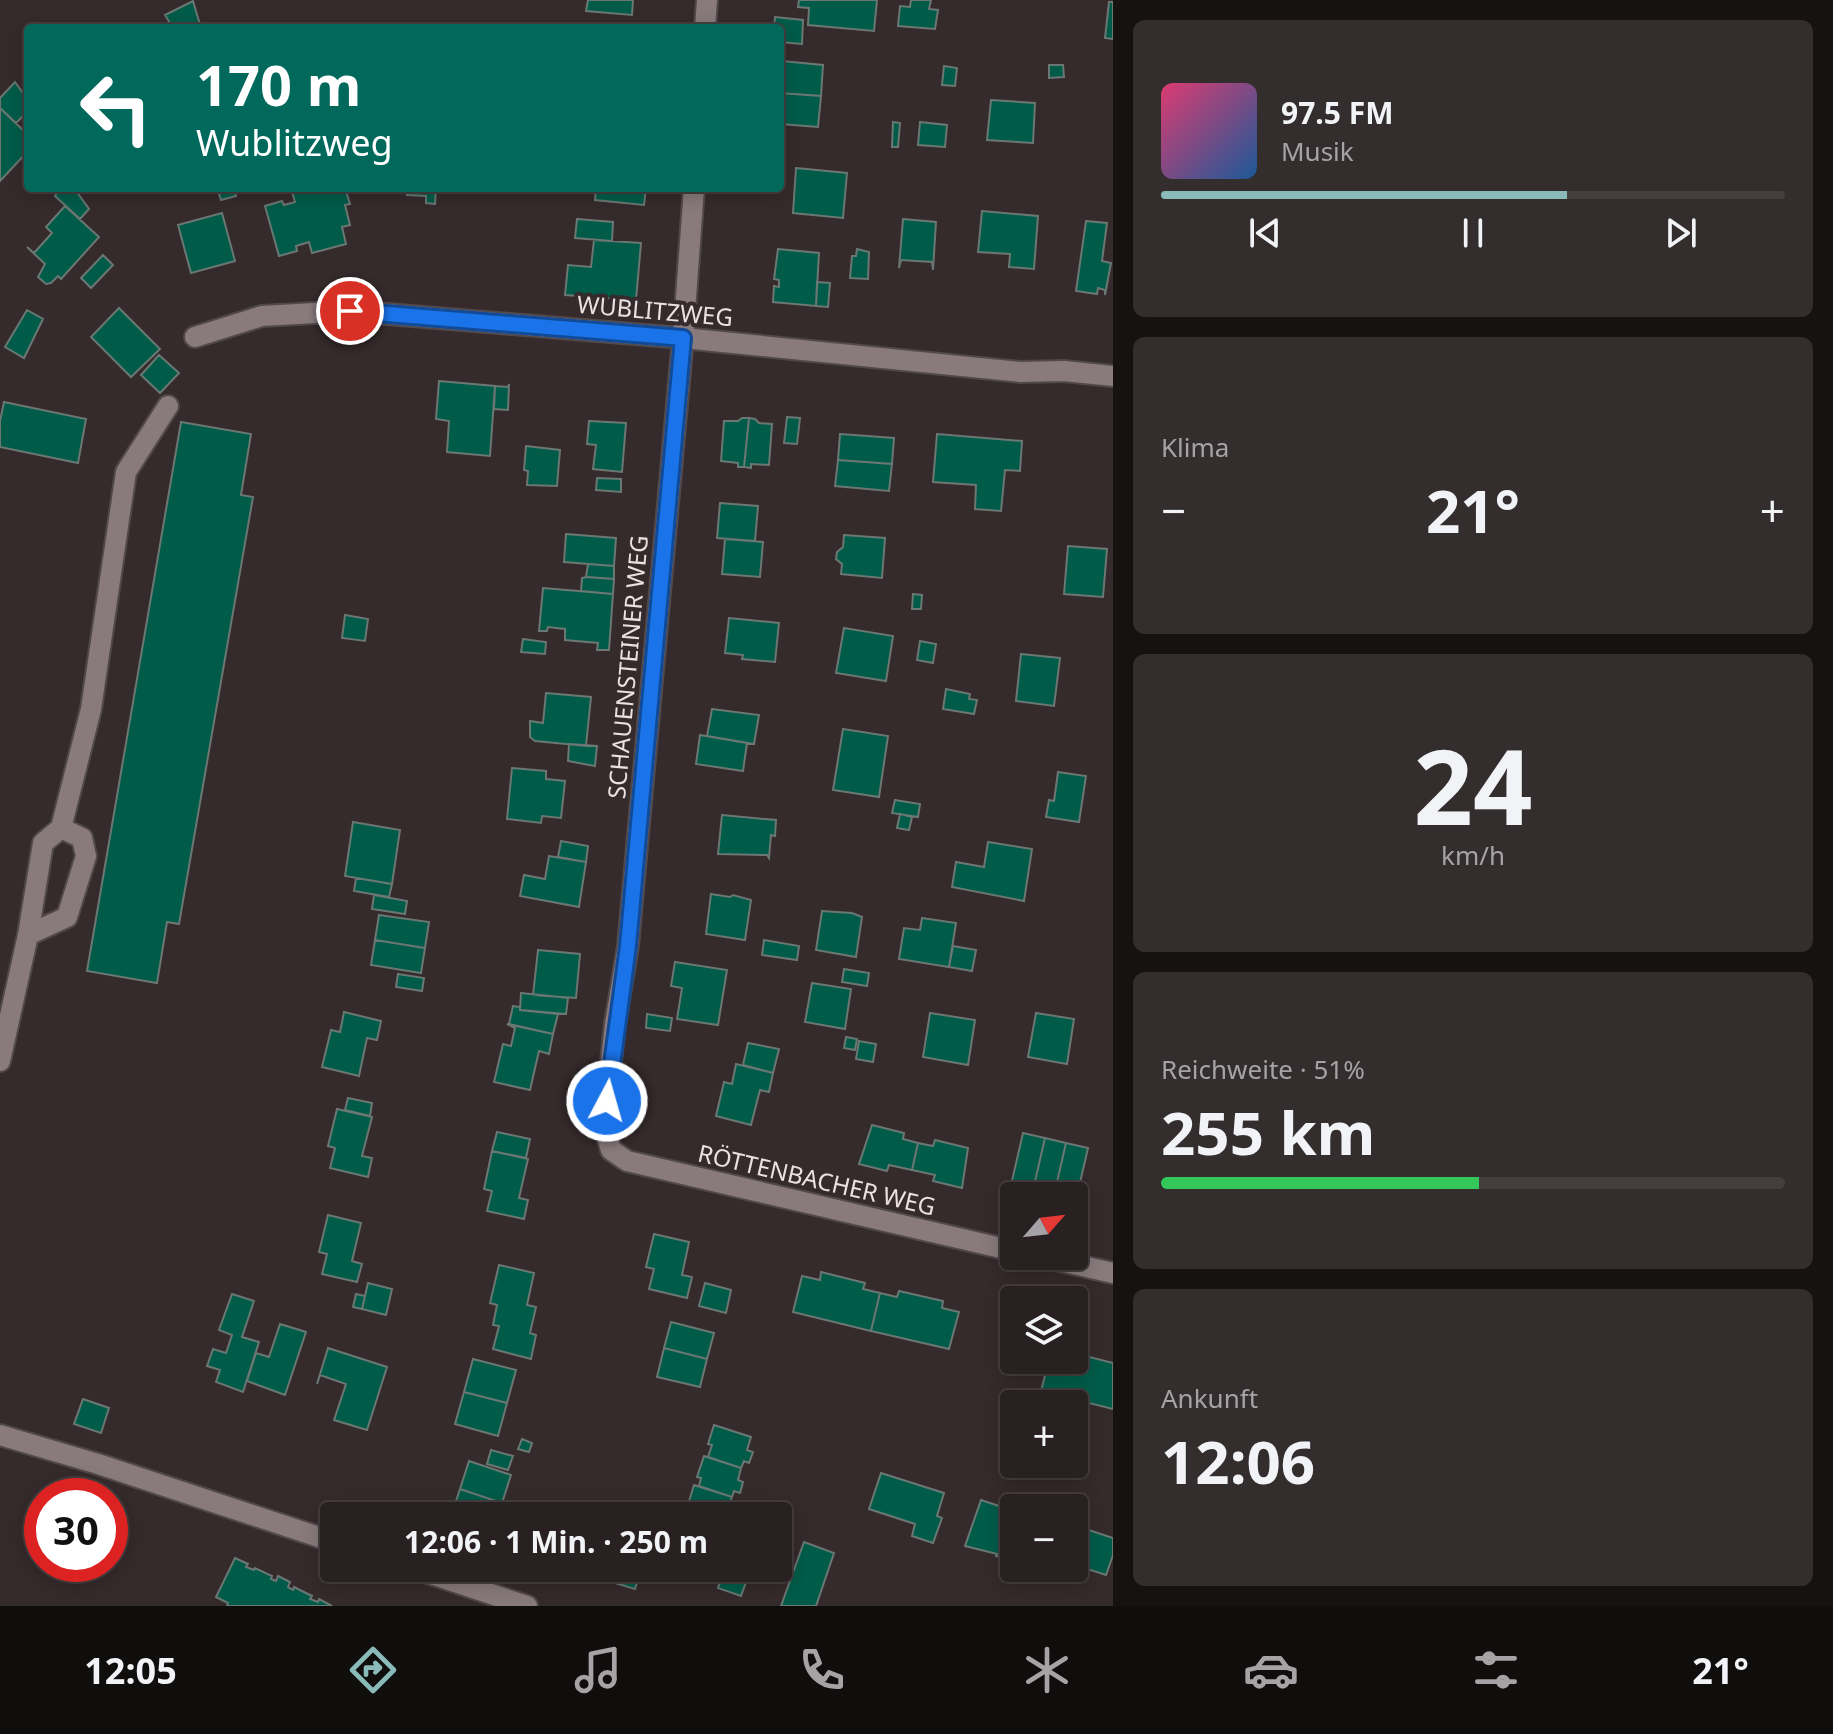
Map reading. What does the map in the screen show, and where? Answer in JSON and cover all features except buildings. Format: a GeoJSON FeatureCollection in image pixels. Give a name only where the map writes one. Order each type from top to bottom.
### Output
{"type":"FeatureCollection","features":[{"type":"Feature","properties":{"kind":"street"},"geometry":{"type":"LineString","coordinates":[[705,24],[707,0]]}},
{"type":"Feature","properties":{"kind":"street","name":"SCHAUENSTEINER WEG"},"geometry":{"type":"LineString","coordinates":[[611,1150],[604,1126],[629,931],[694,192]]}},
{"type":"Feature","properties":{"kind":"street","name":"WUBLITZWEG"},"geometry":{"type":"LineString","coordinates":[[195,337],[262,316],[350,311],[683,338],[1020,372],[1064,371],[1113,376]]}},
{"type":"Feature","properties":{"kind":"street"},"geometry":{"type":"LineString","coordinates":[[0,1061],[28,935],[43,843],[61,828],[91,709],[126,472],[168,406]]}},
{"type":"Feature","properties":{"kind":"street"},"geometry":{"type":"LineString","coordinates":[[28,935],[67,917],[86,856],[82,838],[61,828]]}},
{"type":"Feature","properties":{"kind":"street","name":"RÖTTENBACHER WEG"},"geometry":{"type":"LineString","coordinates":[[611,1150],[627,1161],[1000,1248]]}},
{"type":"Feature","properties":{"kind":"street"},"geometry":{"type":"LineString","coordinates":[[1088,1267],[1113,1273]]}},
{"type":"Feature","properties":{"kind":"street"},"geometry":{"type":"LineString","coordinates":[[0,1435],[320,1537]]}},
{"type":"Feature","properties":{"kind":"street"},"geometry":{"type":"LineString","coordinates":[[455,1582],[527,1606]]}},
{"type":"Feature","properties":{"kind":"route"},"geometry":{"type":"LineString","coordinates":[[350,311],[683,338],[628,946],[615,1024],[607,1101]]}}]}
